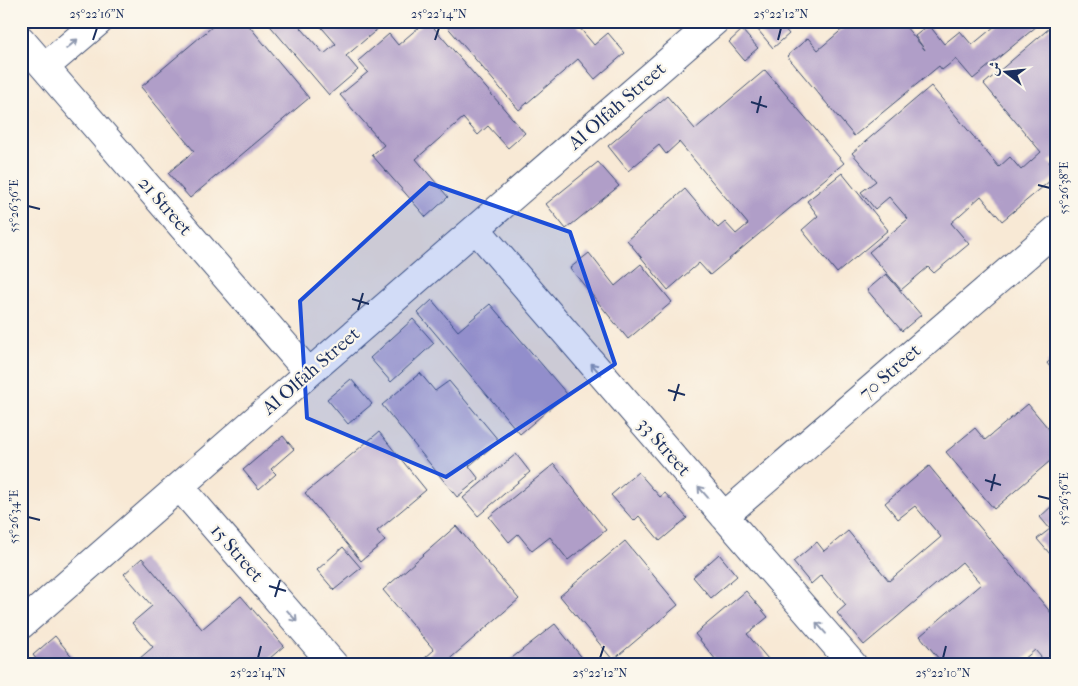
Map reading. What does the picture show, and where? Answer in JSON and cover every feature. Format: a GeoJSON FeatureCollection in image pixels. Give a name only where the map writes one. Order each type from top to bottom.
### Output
{"type":"FeatureCollection","features":[{"type":"Feature","properties":{"kind":"street"},"geometry":{"type":"LineString","coordinates":[[44,67],[99,21]]}},
{"type":"Feature","properties":{"kind":"street","name":"Al Olfah Street"},"geometry":{"type":"LineString","coordinates":[[21,625],[309,372],[716,21]]}},
{"type":"Feature","properties":{"kind":"street","name":"21 Street"},"geometry":{"type":"LineString","coordinates":[[21,40],[309,372]]}},
{"type":"Feature","properties":{"kind":"street","name":"33 Street"},"geometry":{"type":"LineString","coordinates":[[476,229],[853,665]]}},
{"type":"Feature","properties":{"kind":"street","name":"70 Street"},"geometry":{"type":"LineString","coordinates":[[724,516],[1057,229]]}},
{"type":"Feature","properties":{"kind":"street","name":"15 Street"},"geometry":{"type":"LineString","coordinates":[[180,487],[334,665]]}},
{"type":"Feature","properties":{"kind":"highlighted area"},"geometry":{"type":"Polygon","coordinates":[[[429,183],[570,232],[615,364],[446,477],[307,418],[300,301],[429,183]]]}},
{"type":"Feature","properties":{"kind":"building"},"geometry":{"type":"Polygon","coordinates":[[[219,21],[245,21],[309,98],[190,198],[168,173],[194,151],[141,87],[219,21]]]}},
{"type":"Feature","properties":{"kind":"building"},"geometry":{"type":"Polygon","coordinates":[[[266,21],[295,21],[324,54],[336,44],[316,21],[387,21],[346,56],[358,70],[329,95],[266,21]]]}},
{"type":"Feature","properties":{"kind":"building"},"geometry":{"type":"Polygon","coordinates":[[[426,21],[525,133],[508,148],[488,126],[478,135],[463,118],[416,159],[448,197],[426,217],[372,155],[384,145],[340,95],[368,72],[358,61],[389,34],[398,45],[426,21]]]}},
{"type":"Feature","properties":{"kind":"building"},"geometry":{"type":"Polygon","coordinates":[[[446,21],[574,21],[594,45],[608,33],[625,53],[595,79],[578,59],[519,110],[444,23],[446,21]]]}},
{"type":"Feature","properties":{"kind":"building"},"geometry":{"type":"Polygon","coordinates":[[[768,21],[778,21],[789,34],[773,48],[758,30],[768,21]]]}},
{"type":"Feature","properties":{"kind":"building"},"geometry":{"type":"Polygon","coordinates":[[[852,21],[901,21],[925,50],[915,36],[929,25],[944,44],[960,31],[972,45],[1001,21],[1043,21],[973,79],[956,59],[942,70],[939,66],[854,136],[787,56],[808,38],[818,50],[852,21]]]}},
{"type":"Feature","properties":{"kind":"building"},"geometry":{"type":"Polygon","coordinates":[[[961,21],[973,21],[966,27],[961,21]]]}},
{"type":"Feature","properties":{"kind":"building"},"geometry":{"type":"Polygon","coordinates":[[[1052,26],[1057,31],[1057,155],[1049,162],[1057,171],[1057,175],[1002,221],[981,196],[951,223],[969,244],[934,273],[928,267],[901,290],[869,252],[908,219],[889,197],[875,209],[861,192],[876,181],[852,153],[931,86],[999,167],[1010,157],[1021,170],[1041,152],[984,84],[1052,26]]]}},
{"type":"Feature","properties":{"kind":"building"},"geometry":{"type":"Polygon","coordinates":[[[742,30],[758,48],[744,60],[729,42],[742,30]]]}},
{"type":"Feature","properties":{"kind":"building"},"geometry":{"type":"Polygon","coordinates":[[[765,70],[844,163],[710,275],[699,263],[668,290],[627,240],[685,189],[718,228],[725,222],[736,234],[748,224],[679,142],[666,154],[659,145],[628,171],[608,146],[667,96],[695,129],[765,70]]]}},
{"type":"Feature","properties":{"kind":"building"},"geometry":{"type":"Polygon","coordinates":[[[598,162],[619,186],[566,229],[546,204],[598,162]]]}},
{"type":"Feature","properties":{"kind":"building"},"geometry":{"type":"Polygon","coordinates":[[[842,173],[888,230],[837,273],[802,230],[818,216],[807,201],[842,173]]]}},
{"type":"Feature","properties":{"kind":"building"},"geometry":{"type":"Polygon","coordinates":[[[589,253],[615,286],[641,264],[672,302],[628,339],[570,268],[589,253]]]}},
{"type":"Feature","properties":{"kind":"building"},"geometry":{"type":"Polygon","coordinates":[[[886,274],[921,315],[902,331],[867,290],[886,274]]]}},
{"type":"Feature","properties":{"kind":"building"},"geometry":{"type":"Polygon","coordinates":[[[432,300],[458,331],[490,304],[567,394],[520,434],[418,313],[432,300]]]}},
{"type":"Feature","properties":{"kind":"building"},"geometry":{"type":"Polygon","coordinates":[[[413,319],[434,343],[391,382],[370,358],[413,319]]]}},
{"type":"Feature","properties":{"kind":"building"},"geometry":{"type":"Polygon","coordinates":[[[1057,355],[1057,376],[1047,363],[1057,355]]]}},
{"type":"Feature","properties":{"kind":"building"},"geometry":{"type":"Polygon","coordinates":[[[420,373],[435,391],[449,381],[499,441],[469,466],[479,479],[457,497],[382,405],[420,373]]]}},
{"type":"Feature","properties":{"kind":"building"},"geometry":{"type":"Polygon","coordinates":[[[351,379],[372,404],[348,424],[327,399],[351,379]]]}},
{"type":"Feature","properties":{"kind":"building"},"geometry":{"type":"Polygon","coordinates":[[[1028,404],[1057,439],[1057,455],[994,509],[946,452],[975,428],[985,440],[1028,404]]]}},
{"type":"Feature","properties":{"kind":"building"},"geometry":{"type":"Polygon","coordinates":[[[379,432],[426,490],[377,531],[385,541],[361,561],[305,493],[379,432]]]}},
{"type":"Feature","properties":{"kind":"building"},"geometry":{"type":"Polygon","coordinates":[[[283,436],[294,449],[271,469],[276,474],[259,489],[243,470],[283,436]]]}},
{"type":"Feature","properties":{"kind":"building"},"geometry":{"type":"Polygon","coordinates":[[[516,454],[530,472],[478,516],[463,498],[516,454]]]}},
{"type":"Feature","properties":{"kind":"building"},"geometry":{"type":"Polygon","coordinates":[[[554,464],[606,530],[568,560],[550,537],[532,551],[518,534],[509,542],[489,517],[554,464]]]}},
{"type":"Feature","properties":{"kind":"building"},"geometry":{"type":"Polygon","coordinates":[[[929,466],[1057,620],[1057,665],[1048,665],[1035,650],[1017,665],[944,665],[920,636],[981,584],[962,562],[864,645],[837,613],[846,605],[821,575],[811,584],[793,562],[817,542],[824,551],[848,531],[889,581],[941,537],[915,506],[898,519],[885,503],[929,466]]]}},
{"type":"Feature","properties":{"kind":"building"},"geometry":{"type":"Polygon","coordinates":[[[638,472],[660,497],[665,493],[687,518],[660,541],[639,516],[634,521],[611,495],[638,472]]]}},
{"type":"Feature","properties":{"kind":"building"},"geometry":{"type":"Polygon","coordinates":[[[1053,505],[1057,509],[1057,562],[1037,539],[1050,529],[1040,517],[1053,505]]]}},
{"type":"Feature","properties":{"kind":"building"},"geometry":{"type":"Polygon","coordinates":[[[456,526],[519,599],[445,663],[446,665],[417,665],[434,650],[383,590],[456,526]]]}},
{"type":"Feature","properties":{"kind":"building"},"geometry":{"type":"Polygon","coordinates":[[[625,541],[678,605],[613,660],[560,596],[625,541]]]}},
{"type":"Feature","properties":{"kind":"building"},"geometry":{"type":"Polygon","coordinates":[[[343,547],[361,568],[334,590],[317,570],[343,547]]]}},
{"type":"Feature","properties":{"kind":"building"},"geometry":{"type":"Polygon","coordinates":[[[719,554],[737,576],[711,598],[693,577],[719,554]]]}},
{"type":"Feature","properties":{"kind":"building"},"geometry":{"type":"Polygon","coordinates":[[[142,558],[202,629],[241,596],[284,646],[262,665],[132,665],[153,647],[132,623],[152,606],[124,574],[142,558]]]}},
{"type":"Feature","properties":{"kind":"building"},"geometry":{"type":"Polygon","coordinates":[[[746,591],[768,617],[747,634],[773,665],[711,665],[716,660],[695,634],[746,591]]]}},
{"type":"Feature","properties":{"kind":"building"},"geometry":{"type":"Polygon","coordinates":[[[555,624],[588,665],[503,665],[555,624]]]}},
{"type":"Feature","properties":{"kind":"building"},"geometry":{"type":"Polygon","coordinates":[[[55,636],[79,665],[41,665],[33,655],[55,636]]]}}]}
